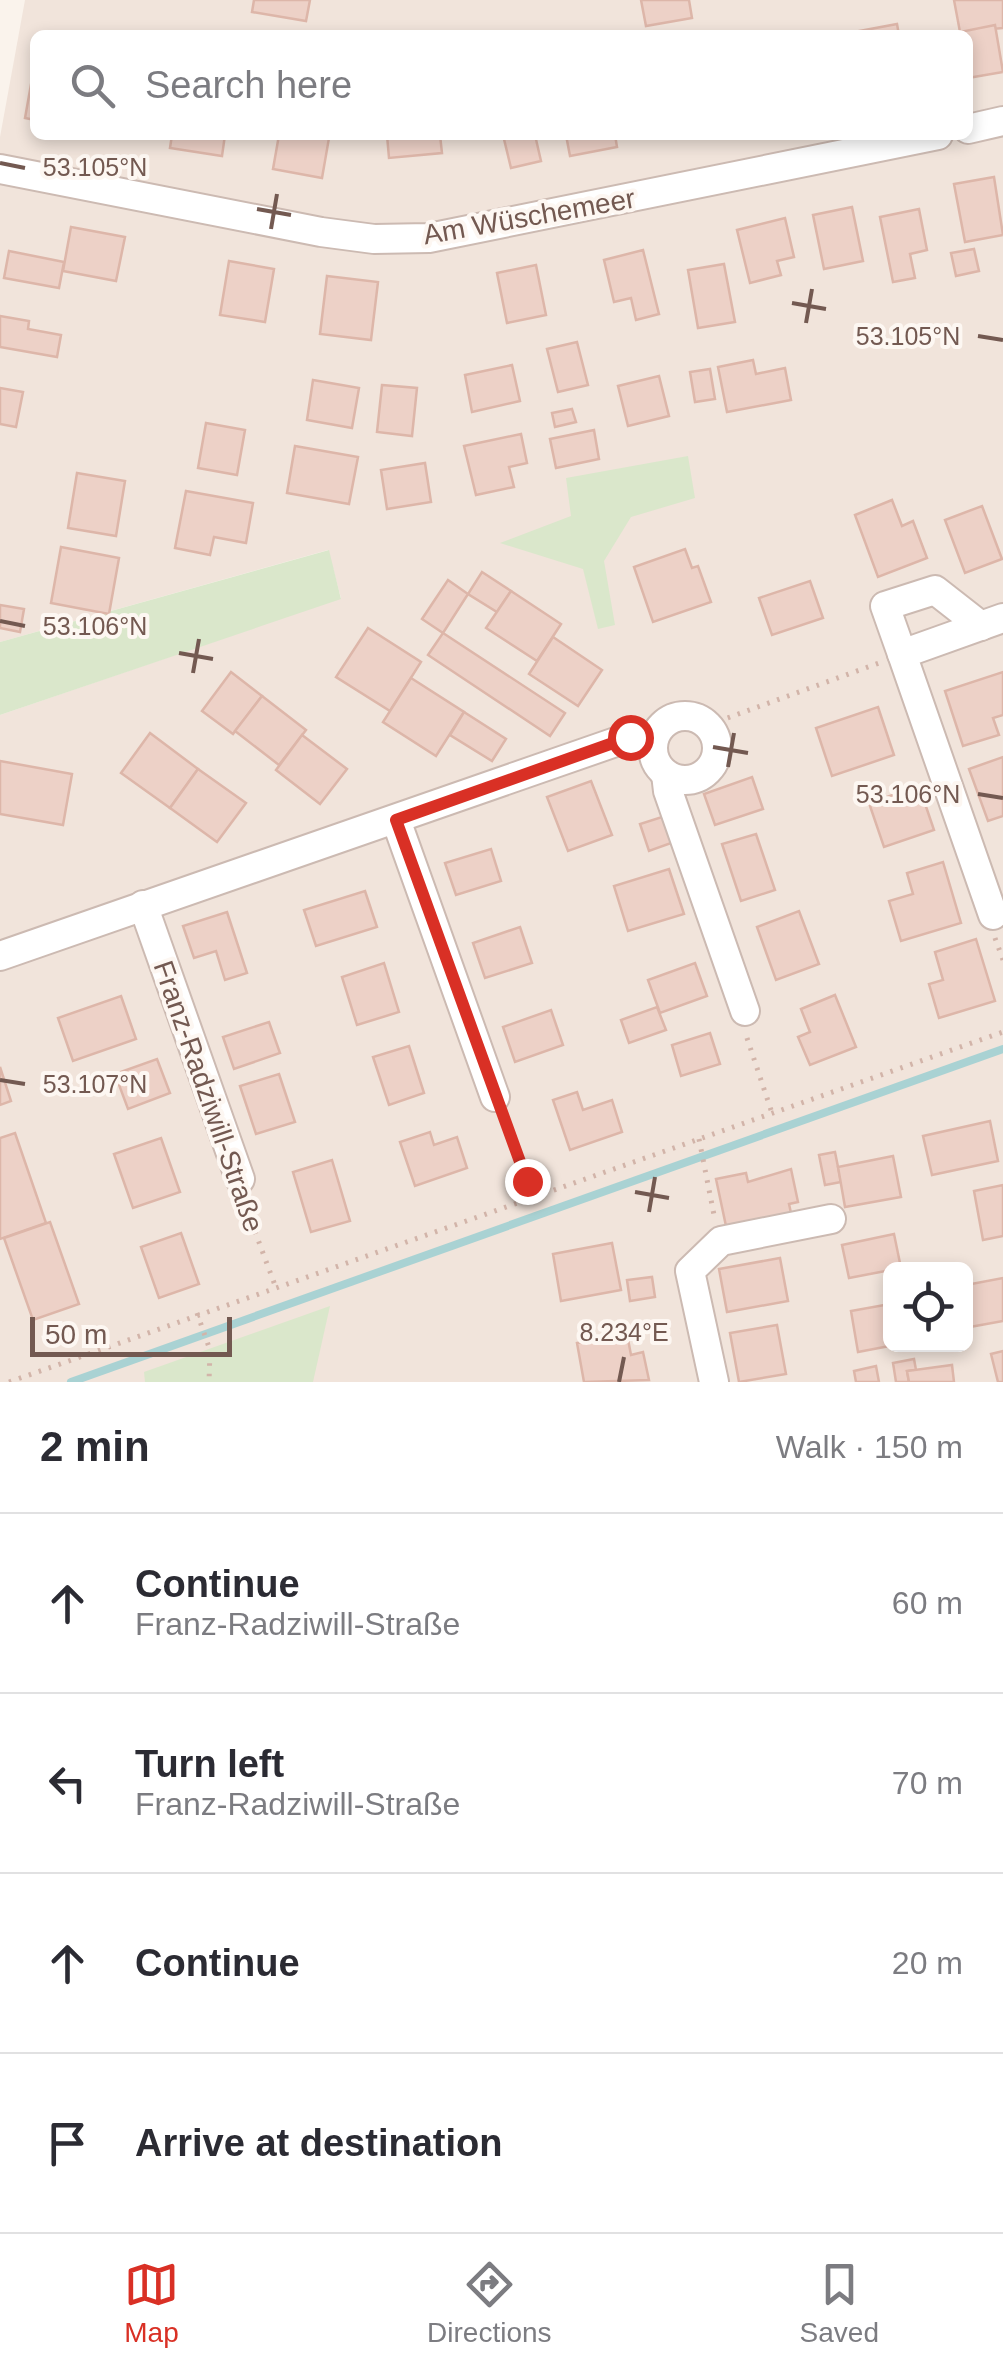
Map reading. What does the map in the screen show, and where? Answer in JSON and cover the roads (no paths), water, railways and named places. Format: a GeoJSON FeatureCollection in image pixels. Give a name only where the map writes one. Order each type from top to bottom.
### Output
{"type":"FeatureCollection","features":[{"type":"Feature","properties":{"kind":"street"},"geometry":{"type":"LineString","coordinates":[[973,128],[1003,122]]}},
{"type":"Feature","properties":{"kind":"street","name":"Am Wüschemeer"},"geometry":{"type":"LineString","coordinates":[[0,169],[320,232],[374,239],[429,238],[913,140]]}},
{"type":"Feature","properties":{"kind":"street"},"geometry":{"type":"LineString","coordinates":[[992,622],[935,590],[885,606],[993,915]]}},
{"type":"Feature","properties":{"kind":"street"},"geometry":{"type":"LineString","coordinates":[[902,654],[992,622]]}},
{"type":"Feature","properties":{"kind":"street"},"geometry":{"type":"LineString","coordinates":[[666,774],[696,778],[712,766],[717,745],[708,725],[699,718],[678,716],[659,728],[654,738],[654,758],[666,774],[668,792],[745,1011]]}},
{"type":"Feature","properties":{"kind":"street"},"geometry":{"type":"LineString","coordinates":[[0,956],[630,737],[654,738]]}},
{"type":"Feature","properties":{"kind":"street"},"geometry":{"type":"LineString","coordinates":[[396,820],[495,1097]]}},
{"type":"Feature","properties":{"kind":"street","name":"Franz-Radziwill-Straße"},"geometry":{"type":"LineString","coordinates":[[143,905],[240,1179]]}},
{"type":"Feature","properties":{"kind":"street"},"geometry":{"type":"LineString","coordinates":[[0,940],[29,945]]}},
{"type":"Feature","properties":{"kind":"street"},"geometry":{"type":"LineString","coordinates":[[714,1382],[690,1271],[721,1240],[831,1219]]}},
{"type":"Feature","properties":{"kind":"waterway"},"geometry":{"type":"LineString","coordinates":[[71,1382],[1003,1049]]}}]}
